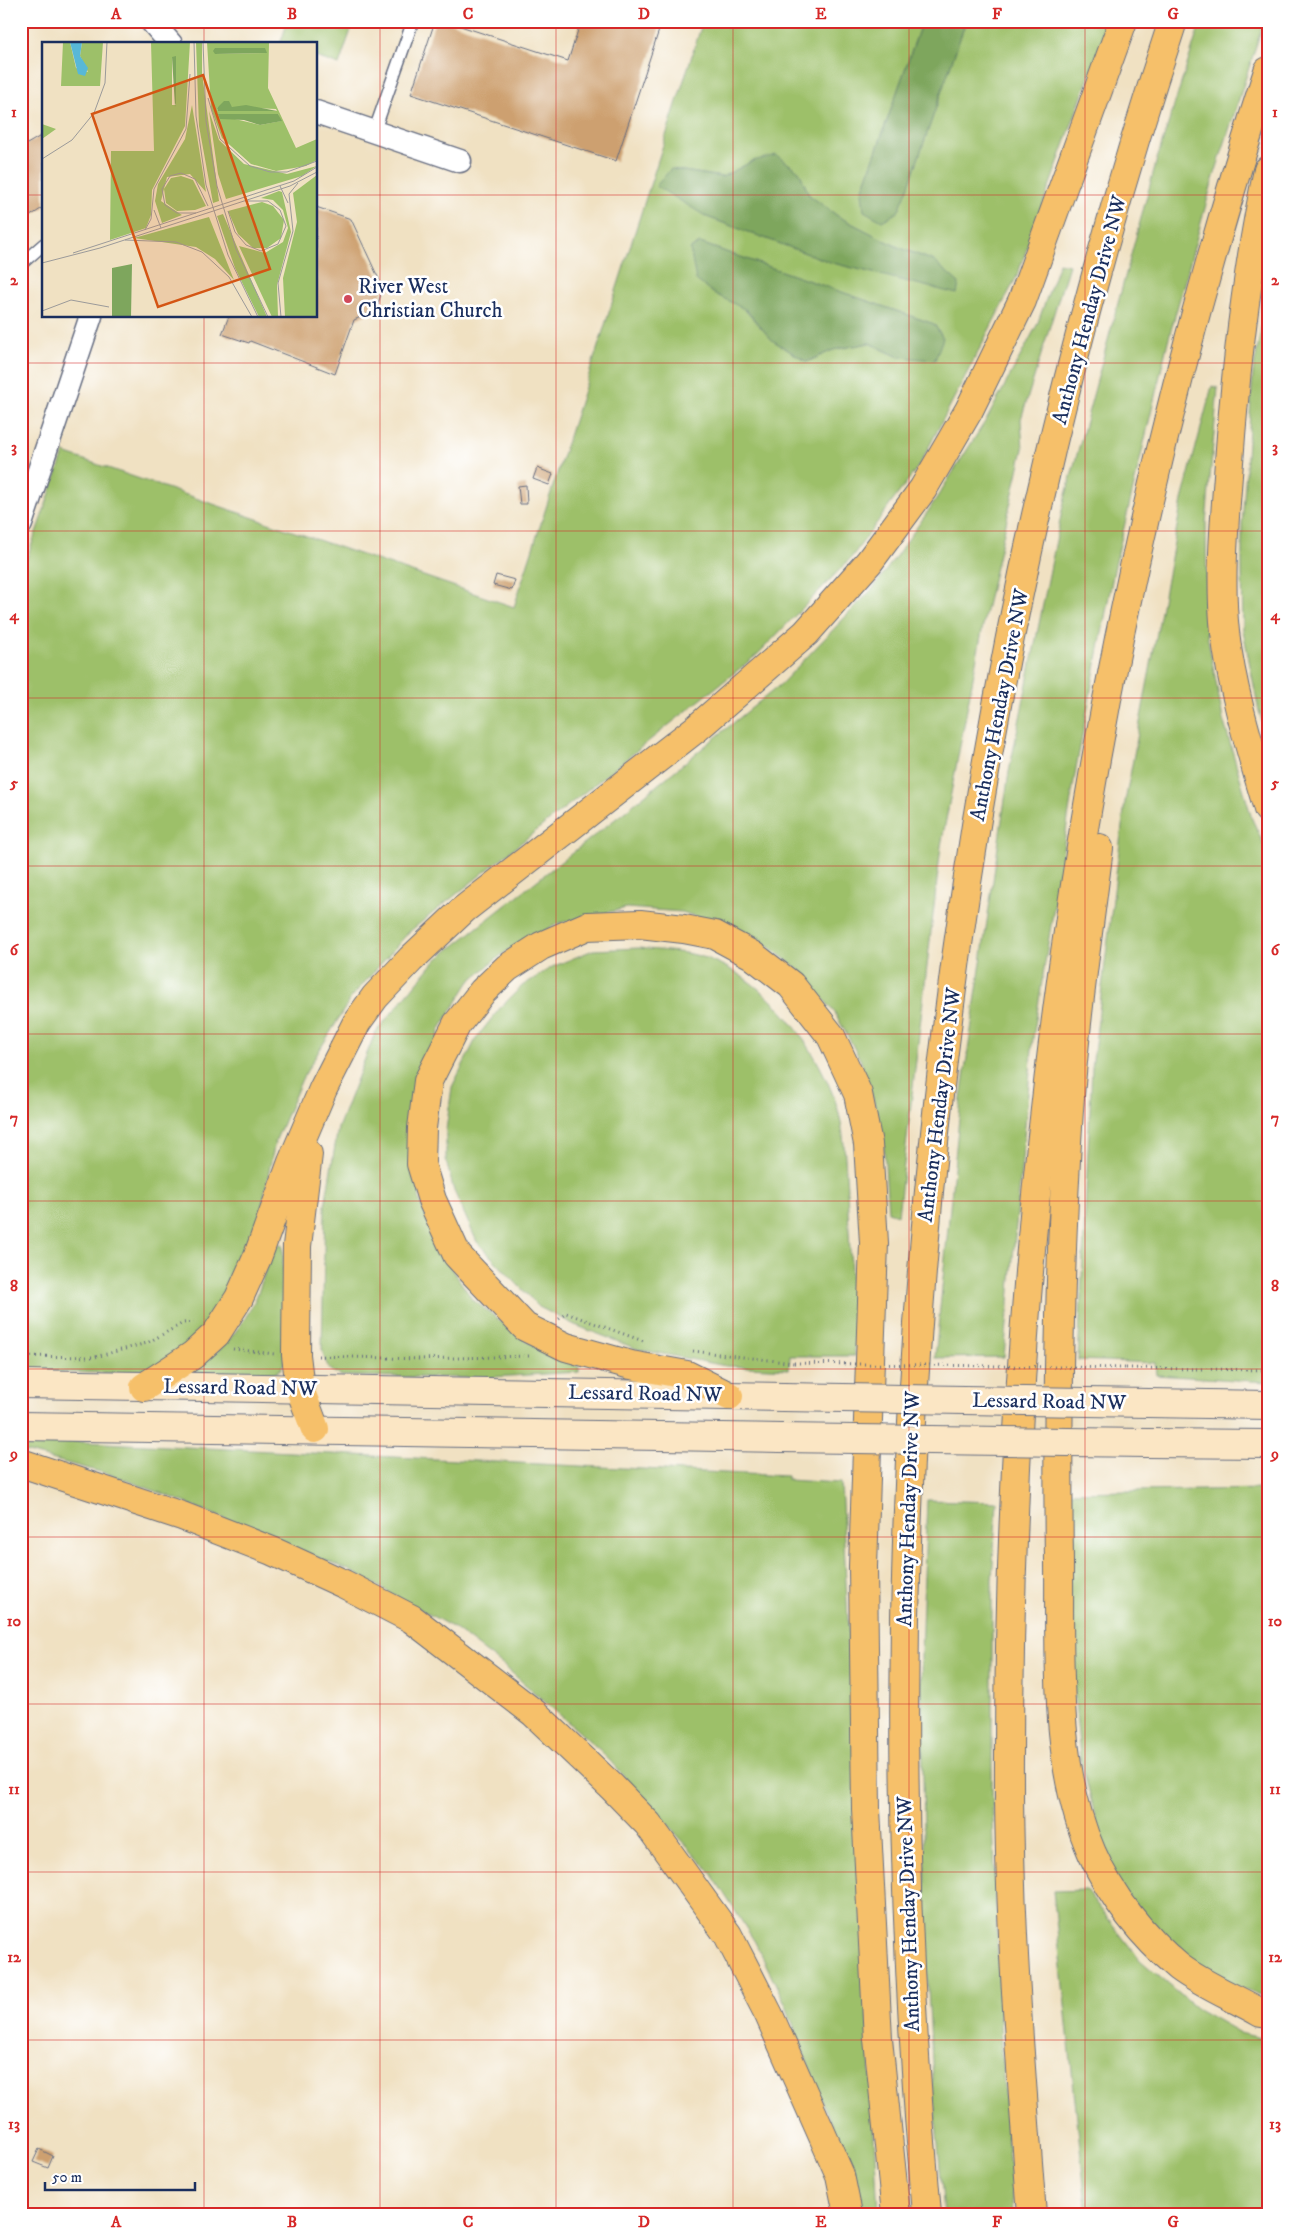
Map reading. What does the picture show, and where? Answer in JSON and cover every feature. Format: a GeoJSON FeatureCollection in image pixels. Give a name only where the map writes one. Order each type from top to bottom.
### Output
{"type":"FeatureCollection","features":[{"type":"Feature","properties":{"kind":"highway"},"geometry":{"type":"LineString","coordinates":[[144,1387],[193,1355],[216,1334],[239,1298],[257,1258],[292,1162],[323,1089],[357,1022],[375,997],[411,959],[463,910],[697,728],[806,633],[874,554],[928,481],[969,410],[1022,302],[1123,21]]}},
{"type":"Feature","properties":{"kind":"highway","name":"Anthony Henday Drive NW"},"geometry":{"type":"LineString","coordinates":[[927,2214],[918,2122],[909,1948],[903,1762],[905,1578],[912,1421],[934,1140],[970,866],[997,713],[1029,550],[1067,391],[1110,230],[1174,21]]}},
{"type":"Feature","properties":{"kind":"highway"},"geometry":{"type":"LineString","coordinates":[[1032,2214],[1019,2055],[1012,1908],[1009,1758],[1014,1514],[1026,1306],[1045,1092],[1058,988],[1099,737],[1154,476],[1182,365],[1234,177],[1268,71]]}},
{"type":"Feature","properties":{"kind":"highway"},"geometry":{"type":"LineString","coordinates":[[1268,170],[1249,273],[1235,371],[1224,524],[1224,570],[1225,632],[1241,715],[1268,809]]}},
{"type":"Feature","properties":{"kind":"highway"},"geometry":{"type":"LineString","coordinates":[[1114,662],[1100,842],[1080,994],[1069,1109],[1058,1427],[1063,1733],[1074,1798],[1092,1854],[1123,1907],[1147,1937],[1182,1968],[1261,2013],[1268,2014]]}},
{"type":"Feature","properties":{"kind":"highway"},"geometry":{"type":"LineString","coordinates":[[729,1396],[687,1375],[631,1365],[566,1347],[525,1326],[457,1256],[432,1200],[422,1164],[422,1128],[428,1080],[457,1024],[483,991],[508,968],[541,946],[587,926],[640,924],[684,929],[715,935],[752,955],[791,985],[832,1036],[858,1094],[868,1144],[874,1243],[863,1567],[866,1809],[878,2039],[896,2214]]}},
{"type":"Feature","properties":{"kind":"highway"},"geometry":{"type":"LineString","coordinates":[[315,1429],[300,1389],[296,1355],[297,1246],[303,1185],[311,1133],[323,1089]]}},
{"type":"Feature","properties":{"kind":"highway"},"geometry":{"type":"LineString","coordinates":[[21,1463],[182,1516],[272,1551],[344,1584],[412,1619],[534,1713],[606,1780],[648,1824],[728,1936],[769,2016],[840,2175],[848,2214]]}},
{"type":"Feature","properties":{"kind":"main road","name":"Lessard Road NW"},"geometry":{"type":"LineString","coordinates":[[21,1384],[1268,1405]]}},
{"type":"Feature","properties":{"kind":"main road","name":"Lessard Road NW"},"geometry":{"type":"LineString","coordinates":[[21,1426],[1268,1444]]}},
{"type":"Feature","properties":{"kind":"street"},"geometry":{"type":"LineString","coordinates":[[151,21],[169,42]]}},
{"type":"Feature","properties":{"kind":"street"},"geometry":{"type":"LineString","coordinates":[[318,113],[460,161]]}},
{"type":"Feature","properties":{"kind":"street"},"geometry":{"type":"LineString","coordinates":[[21,524],[90,318]]}},
{"type":"Feature","properties":{"kind":"lane"},"geometry":{"type":"LineString","coordinates":[[374,132],[411,22]]}},
{"type":"Feature","properties":{"kind":"lane"},"geometry":{"type":"LineString","coordinates":[[21,264],[42,246]]}},
{"type":"Feature","properties":{"kind":"path"},"geometry":{"type":"LineString","coordinates":[[552,1326],[566,1313],[649,1342]]}},
{"type":"Feature","properties":{"kind":"path"},"geometry":{"type":"LineString","coordinates":[[21,1356],[95,1357],[147,1343],[191,1321],[198,1324]]}},
{"type":"Feature","properties":{"kind":"path"},"geometry":{"type":"LineString","coordinates":[[230,1349],[296,1355],[418,1359],[529,1357],[534,1352]]}},
{"type":"Feature","properties":{"kind":"path"},"geometry":{"type":"LineString","coordinates":[[691,1351],[794,1363],[1268,1370]]}},
{"type":"Feature","properties":{"kind":"green space"},"geometry":{"type":"Polygon","coordinates":[[[288,21],[354,21],[339,65],[318,58],[318,42],[281,42],[288,21]]]}},
{"type":"Feature","properties":{"kind":"green space"},"geometry":{"type":"Polygon","coordinates":[[[703,21],[922,21],[862,192],[907,191],[966,21],[1109,21],[1017,276],[920,464],[851,558],[758,654],[409,932],[351,998],[302,1079],[275,1142],[253,1250],[192,1348],[153,1367],[123,1373],[21,1372],[21,575],[64,453],[514,607],[703,21]],[[753,161],[722,177],[671,169],[707,217],[833,263],[957,293],[934,261],[898,247],[839,217],[809,195],[799,171],[753,161]],[[700,243],[690,249],[772,340],[807,362],[833,350],[869,343],[899,357],[943,338],[934,324],[700,243]]]}},
{"type":"Feature","properties":{"kind":"green space"},"geometry":{"type":"Polygon","coordinates":[[[922,21],[966,21],[907,191],[898,212],[882,221],[864,211],[862,192],[922,21]]]}},
{"type":"Feature","properties":{"kind":"green space"},"geometry":{"type":"Polygon","coordinates":[[[1201,21],[1264,21],[1212,183],[1168,341],[1114,570],[1076,768],[1033,1038],[1004,1357],[935,1358],[961,1098],[1009,772],[1063,506],[1157,159],[1201,21]]]}},
{"type":"Feature","properties":{"kind":"green space"},"geometry":{"type":"Polygon","coordinates":[[[776,155],[799,171],[809,195],[839,217],[898,247],[934,261],[959,283],[957,294],[833,263],[707,217],[656,186],[671,169],[722,177],[753,161],[776,155]]]}},
{"type":"Feature","properties":{"kind":"green space"},"geometry":{"type":"Polygon","coordinates":[[[700,243],[934,324],[943,338],[935,360],[899,357],[869,343],[833,350],[807,362],[772,340],[746,310],[713,293],[696,280],[690,249],[700,243]]]}},
{"type":"Feature","properties":{"kind":"green space"},"geometry":{"type":"Polygon","coordinates":[[[1059,263],[1069,265],[1021,419],[1023,449],[985,615],[941,846],[898,1215],[888,1212],[884,1148],[874,1102],[861,1061],[835,1013],[798,969],[753,935],[682,912],[627,908],[559,923],[505,952],[470,981],[439,1030],[419,1199],[438,1249],[473,1300],[528,1342],[579,1367],[579,1372],[475,1378],[342,1376],[333,1372],[326,1362],[322,1349],[325,1205],[338,1128],[375,1033],[437,959],[623,813],[781,684],[874,587],[927,513],[988,417],[1037,325],[1059,263]]]}},
{"type":"Feature","properties":{"kind":"green space"},"geometry":{"type":"Polygon","coordinates":[[[1268,292],[1268,742],[1259,711],[1243,630],[1242,525],[1253,373],[1268,292]]]}},
{"type":"Feature","properties":{"kind":"green space"},"geometry":{"type":"Polygon","coordinates":[[[1212,386],[1218,388],[1206,523],[1207,634],[1223,719],[1252,819],[1268,853],[1268,1382],[1156,1375],[1155,1363],[1078,1360],[1092,1068],[1125,802],[1182,500],[1212,386]]]}},
{"type":"Feature","properties":{"kind":"green space"},"geometry":{"type":"Polygon","coordinates":[[[639,948],[706,958],[728,968],[749,982],[786,1015],[801,1035],[826,1078],[835,1100],[843,1133],[855,1356],[790,1356],[789,1369],[726,1366],[637,1349],[575,1325],[539,1307],[477,1242],[454,1191],[446,1161],[446,1130],[452,1087],[477,1037],[501,1007],[522,986],[552,967],[593,950],[639,948]]]}},
{"type":"Feature","properties":{"kind":"green space"},"geometry":{"type":"Polygon","coordinates":[[[279,1244],[283,1245],[284,1362],[281,1369],[276,1373],[194,1374],[229,1340],[245,1318],[257,1295],[269,1259],[279,1244]]]}},
{"type":"Feature","properties":{"kind":"green space"},"geometry":{"type":"Polygon","coordinates":[[[21,1439],[787,1476],[787,1480],[841,1483],[878,2214],[865,2214],[785,2003],[755,1942],[709,1870],[601,1751],[504,1666],[454,1628],[351,1571],[169,1496],[112,1475],[21,1451],[21,1439]]]}},
{"type":"Feature","properties":{"kind":"green space"},"geometry":{"type":"Polygon","coordinates":[[[1268,1489],[1268,1999],[1224,1981],[1189,1961],[1117,1885],[1100,1835],[1080,1757],[1071,1657],[1065,1492],[1268,1489]]]}},
{"type":"Feature","properties":{"kind":"green space"},"geometry":{"type":"Polygon","coordinates":[[[927,1500],[997,1502],[992,1579],[992,1789],[1001,2049],[1013,2214],[944,2214],[934,2098],[926,1951],[921,1654],[927,1500]]]}},
{"type":"Feature","properties":{"kind":"green space"},"geometry":{"type":"Polygon","coordinates":[[[1086,1890],[1140,1960],[1196,2008],[1240,2033],[1268,2040],[1268,2214],[1087,2214],[1053,1891],[1086,1890]]]}},
{"type":"Feature","properties":{"kind":"building"},"geometry":{"type":"Polygon","coordinates":[[[435,21],[445,21],[568,61],[581,21],[662,21],[616,161],[411,94],[435,21]]]}},
{"type":"Feature","properties":{"kind":"building"},"geometry":{"type":"Polygon","coordinates":[[[42,135],[42,208],[21,222],[21,145],[26,142],[27,144],[42,135]]]}},
{"type":"Feature","properties":{"kind":"building","name":"River West Christian Church"},"geometry":{"type":"Polygon","coordinates":[[[318,208],[351,219],[383,288],[376,310],[354,320],[335,374],[250,341],[249,343],[222,334],[228,318],[318,318],[318,208]]]}},
{"type":"Feature","properties":{"kind":"building"},"geometry":{"type":"Polygon","coordinates":[[[537,468],[553,474],[549,485],[533,479],[537,468]]]}},
{"type":"Feature","properties":{"kind":"building"},"geometry":{"type":"Polygon","coordinates":[[[526,485],[527,504],[520,504],[518,486],[526,485]]]}},
{"type":"Feature","properties":{"kind":"building"},"geometry":{"type":"Polygon","coordinates":[[[496,575],[515,580],[512,590],[493,585],[496,575]]]}},
{"type":"Feature","properties":{"kind":"building"},"geometry":{"type":"Polygon","coordinates":[[[39,2149],[53,2156],[48,2168],[33,2162],[39,2149]]]}},
{"type":"Feature","properties":{"kind":"place","name":"River West Christian Church"},"geometry":{"type":"Point","coordinates":[348,299]}}]}
